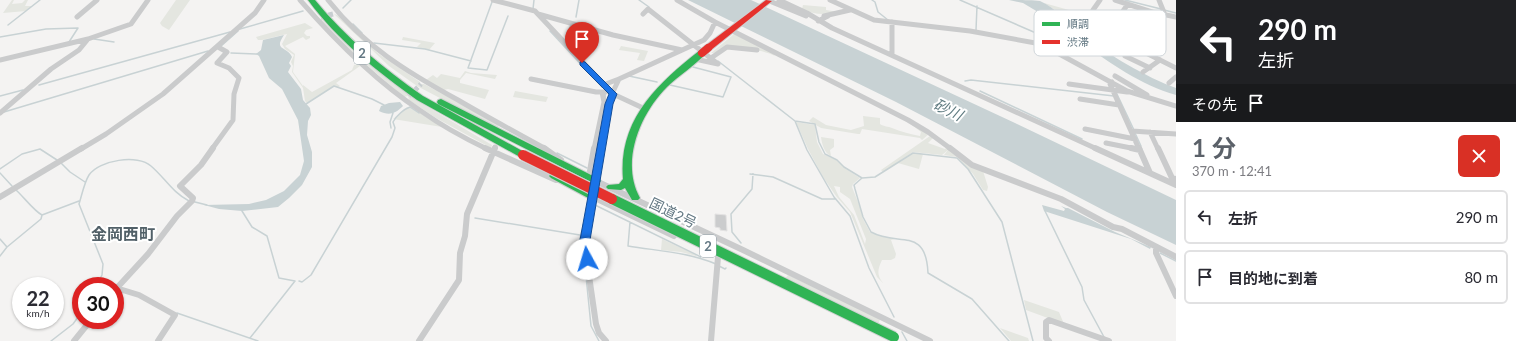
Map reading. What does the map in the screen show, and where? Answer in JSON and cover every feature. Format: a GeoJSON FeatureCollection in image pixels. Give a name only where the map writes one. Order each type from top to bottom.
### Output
{"type":"FeatureCollection","features":[{"type":"Feature","properties":{"kind":"main road","name":"国道2号"},"geometry":{"type":"LineString","coordinates":[[311,0],[336,30],[356,48],[420,98],[523,155],[903,341]]}},
{"type":"Feature","properties":{"kind":"main road","name":"国道2号"},"geometry":{"type":"LineString","coordinates":[[318,0],[347,31],[396,76],[431,102],[464,120],[476,129]]}},
{"type":"Feature","properties":{"kind":"main road"},"geometry":{"type":"LineString","coordinates":[[634,198],[630,192],[627,180],[628,153],[630,136],[643,108],[662,85],[702,50],[735,28],[770,1]]}},
{"type":"Feature","properties":{"kind":"main road"},"geometry":{"type":"LineString","coordinates":[[396,76],[434,99],[596,181]]}},
{"type":"Feature","properties":{"kind":"main road"},"geometry":{"type":"LineString","coordinates":[[420,98],[437,111],[472,132],[593,197]]}},
{"type":"Feature","properties":{"kind":"main road"},"geometry":{"type":"LineString","coordinates":[[612,188],[621,187],[627,180]]}},
{"type":"Feature","properties":{"kind":"street"},"geometry":{"type":"LineString","coordinates":[[78,17],[97,0]]}},
{"type":"Feature","properties":{"kind":"street"},"geometry":{"type":"LineString","coordinates":[[0,60],[89,39],[129,25],[148,0]]}},
{"type":"Feature","properties":{"kind":"street"},"geometry":{"type":"LineString","coordinates":[[0,197],[106,134],[177,83],[219,47],[255,13],[264,0]]}},
{"type":"Feature","properties":{"kind":"street"},"geometry":{"type":"LineString","coordinates":[[300,0],[319,18],[353,56],[407,98],[419,110],[538,173],[568,184]]}},
{"type":"Feature","properties":{"kind":"street"},"geometry":{"type":"LineString","coordinates":[[328,0],[336,13],[388,60],[422,83],[502,127],[546,149],[578,172]]}},
{"type":"Feature","properties":{"kind":"street"},"geometry":{"type":"LineString","coordinates":[[493,0],[530,9],[538,14],[603,85],[610,98],[585,240],[596,324],[599,334],[606,341]]}},
{"type":"Feature","properties":{"kind":"street"},"geometry":{"type":"LineString","coordinates":[[677,0],[715,22],[735,28],[908,120],[928,132],[972,165],[1061,199],[1113,227],[1122,229],[1176,257]]}},
{"type":"Feature","properties":{"kind":"street"},"geometry":{"type":"LineString","coordinates":[[830,0],[874,20],[978,33],[1034,43]]}},
{"type":"Feature","properties":{"kind":"street"},"geometry":{"type":"LineString","coordinates":[[1093,10],[1100,0]]}},
{"type":"Feature","properties":{"kind":"street"},"geometry":{"type":"LineString","coordinates":[[1115,0],[1146,10]]}},
{"type":"Feature","properties":{"kind":"street"},"geometry":{"type":"LineString","coordinates":[[1159,0],[1164,10]]}},
{"type":"Feature","properties":{"kind":"street"},"geometry":{"type":"LineString","coordinates":[[770,1],[807,13],[828,16]]}},
{"type":"Feature","properties":{"kind":"street"},"geometry":{"type":"LineString","coordinates":[[770,1],[820,21]]}},
{"type":"Feature","properties":{"kind":"street"},"geometry":{"type":"LineString","coordinates":[[1124,10],[1128,4]]}},
{"type":"Feature","properties":{"kind":"street"},"geometry":{"type":"LineString","coordinates":[[643,14],[648,9],[702,50]]}},
{"type":"Feature","properties":{"kind":"street"},"geometry":{"type":"LineString","coordinates":[[820,21],[828,16],[850,10]]}},
{"type":"Feature","properties":{"kind":"street"},"geometry":{"type":"LineString","coordinates":[[1166,12],[1176,17]]}},
{"type":"Feature","properties":{"kind":"street"},"geometry":{"type":"LineString","coordinates":[[807,13],[832,28],[892,54],[1176,185]]}},
{"type":"Feature","properties":{"kind":"street"},"geometry":{"type":"LineString","coordinates":[[538,14],[613,35],[682,50],[702,50],[727,47],[757,50]]}},
{"type":"Feature","properties":{"kind":"street"},"geometry":{"type":"LineString","coordinates":[[702,50],[715,22]]}},
{"type":"Feature","properties":{"kind":"street"},"geometry":{"type":"LineString","coordinates":[[892,23],[892,54]]}},
{"type":"Feature","properties":{"kind":"street"},"geometry":{"type":"LineString","coordinates":[[0,113],[37,81],[79,50],[89,39]]}},
{"type":"Feature","properties":{"kind":"street"},"geometry":{"type":"LineString","coordinates":[[124,280],[148,254],[177,216],[191,202],[193,198],[180,186],[201,165],[234,118],[234,92],[239,78],[229,68],[218,63],[227,52],[223,51],[219,47]]}},
{"type":"Feature","properties":{"kind":"street"},"geometry":{"type":"LineString","coordinates":[[603,85],[682,50]]}},
{"type":"Feature","properties":{"kind":"street"},"geometry":{"type":"LineString","coordinates":[[1063,56],[1127,91],[1176,106]]}},
{"type":"Feature","properties":{"kind":"street"},"geometry":{"type":"LineString","coordinates":[[1125,56],[1150,68]]}},
{"type":"Feature","properties":{"kind":"street"},"geometry":{"type":"LineString","coordinates":[[1152,56],[1175,67]]}},
{"type":"Feature","properties":{"kind":"street"},"geometry":{"type":"LineString","coordinates":[[1143,72],[1160,60]]}},
{"type":"Feature","properties":{"kind":"street"},"geometry":{"type":"LineString","coordinates":[[1115,76],[1149,98]]}},
{"type":"Feature","properties":{"kind":"street"},"geometry":{"type":"LineString","coordinates":[[1169,83],[1176,77]]}},
{"type":"Feature","properties":{"kind":"street"},"geometry":{"type":"LineString","coordinates":[[531,79],[607,92],[643,108]]}},
{"type":"Feature","properties":{"kind":"street"},"geometry":{"type":"LineString","coordinates":[[590,171],[597,130],[607,92],[618,79]]}},
{"type":"Feature","properties":{"kind":"street"},"geometry":{"type":"LineString","coordinates":[[1111,83],[1119,105],[1133,131],[1150,173]]}},
{"type":"Feature","properties":{"kind":"street"},"geometry":{"type":"LineString","coordinates":[[1069,84],[1115,91],[1127,91]]}},
{"type":"Feature","properties":{"kind":"street"},"geometry":{"type":"LineString","coordinates":[[1080,99],[1119,105]]}},
{"type":"Feature","properties":{"kind":"street"},"geometry":{"type":"LineString","coordinates":[[1085,129],[1135,139]]}},
{"type":"Feature","properties":{"kind":"street"},"geometry":{"type":"LineString","coordinates":[[1133,131],[1176,134]]}},
{"type":"Feature","properties":{"kind":"street"},"geometry":{"type":"LineString","coordinates":[[1150,132],[1172,178],[1176,179]]}},
{"type":"Feature","properties":{"kind":"street"},"geometry":{"type":"LineString","coordinates":[[1106,143],[1140,150]]}},
{"type":"Feature","properties":{"kind":"street"},"geometry":{"type":"LineString","coordinates":[[419,341],[459,280],[460,253],[465,236],[467,214],[494,150]]}},
{"type":"Feature","properties":{"kind":"street"},"geometry":{"type":"LineString","coordinates":[[596,181],[743,250],[930,341]]}},
{"type":"Feature","properties":{"kind":"street"},"geometry":{"type":"LineString","coordinates":[[593,197],[680,238],[718,262],[735,265],[892,341]]}},
{"type":"Feature","properties":{"kind":"street"},"geometry":{"type":"LineString","coordinates":[[680,238],[690,226]]}},
{"type":"Feature","properties":{"kind":"street"},"geometry":{"type":"LineString","coordinates":[[1156,246],[1156,253],[1176,296]]}},
{"type":"Feature","properties":{"kind":"street"},"geometry":{"type":"LineString","coordinates":[[735,265],[743,250]]}},
{"type":"Feature","properties":{"kind":"street"},"geometry":{"type":"LineString","coordinates":[[711,341],[718,262]]}},
{"type":"Feature","properties":{"kind":"street"},"geometry":{"type":"LineString","coordinates":[[779,286],[786,272]]}},
{"type":"Feature","properties":{"kind":"street"},"geometry":{"type":"LineString","coordinates":[[124,290],[141,296],[175,315],[158,341]]}},
{"type":"Feature","properties":{"kind":"street"},"geometry":{"type":"LineString","coordinates":[[880,335],[884,319]]}},
{"type":"Feature","properties":{"kind":"street"},"geometry":{"type":"LineString","coordinates":[[1049,341],[1046,338],[1046,322],[1049,320],[1103,340]]}},
{"type":"Feature","properties":{"kind":"street"},"geometry":{"type":"LineString","coordinates":[[74,341],[84,329]]}},
{"type":"Feature","properties":{"kind":"shaded area"},"geometry":{"type":"Polygon","coordinates":[[[12,0],[14,0],[12,4],[22,3],[25,0],[28,0],[25,6],[32,6],[26,11],[3,13],[12,0]]]}},
{"type":"Feature","properties":{"kind":"shaded area"},"geometry":{"type":"Polygon","coordinates":[[[176,0],[190,0],[169,30],[160,23],[176,0]]]}},
{"type":"Feature","properties":{"kind":"shaded area"},"geometry":{"type":"Polygon","coordinates":[[[1044,3],[1069,10],[1055,10],[1044,3]]]}},
{"type":"Feature","properties":{"kind":"shaded area"},"geometry":{"type":"Polygon","coordinates":[[[803,5],[826,7],[826,10],[838,12],[824,14],[815,13],[802,9],[803,5]]]}},
{"type":"Feature","properties":{"kind":"shaded area"},"geometry":{"type":"Polygon","coordinates":[[[334,14],[337,15],[379,54],[420,82],[420,84],[424,84],[498,124],[499,129],[417,86],[389,66],[334,14]]]}},
{"type":"Feature","properties":{"kind":"shaded area"},"geometry":{"type":"Polygon","coordinates":[[[322,18],[426,106],[492,145],[491,148],[436,118],[409,100],[408,96],[404,97],[355,55],[319,20],[322,18]]]}},
{"type":"Feature","properties":{"kind":"shaded area"},"geometry":{"type":"Polygon","coordinates":[[[305,23],[313,28],[306,30],[304,33],[307,36],[310,36],[310,38],[306,40],[303,37],[285,46],[295,54],[293,72],[303,86],[312,92],[352,70],[354,65],[358,64],[360,66],[336,83],[340,86],[339,87],[332,87],[307,103],[305,101],[303,88],[292,72],[293,66],[291,62],[294,55],[285,49],[282,44],[287,34],[262,40],[258,40],[256,37],[305,23]]]}},
{"type":"Feature","properties":{"kind":"shaded area"},"geometry":{"type":"Polygon","coordinates":[[[734,34],[773,53],[775,56],[739,46],[728,46],[711,53],[734,34]]]}},
{"type":"Feature","properties":{"kind":"shaded area"},"geometry":{"type":"Polygon","coordinates":[[[403,37],[435,43],[429,50],[417,47],[421,43],[402,40],[403,37]]]}},
{"type":"Feature","properties":{"kind":"shaded area"},"geometry":{"type":"Polygon","coordinates":[[[621,46],[648,51],[644,61],[637,60],[640,53],[619,50],[621,46]]]}},
{"type":"Feature","properties":{"kind":"shaded area"},"geometry":{"type":"Polygon","coordinates":[[[465,71],[471,73],[497,75],[495,79],[466,73],[460,80],[460,83],[489,90],[485,99],[448,89],[444,90],[426,80],[433,75],[437,78],[441,74],[460,78],[465,71]]]}},
{"type":"Feature","properties":{"kind":"shaded area"},"geometry":{"type":"Polygon","coordinates":[[[515,91],[548,97],[546,102],[513,97],[515,91]]]}},
{"type":"Feature","properties":{"kind":"shaded area"},"geometry":{"type":"Polygon","coordinates":[[[407,107],[411,107],[442,127],[393,119],[407,107]]]}},
{"type":"Feature","properties":{"kind":"shaded area"},"geometry":{"type":"Polygon","coordinates":[[[863,116],[880,118],[880,124],[882,125],[920,136],[921,132],[908,122],[929,134],[922,140],[920,138],[862,129],[860,134],[858,134],[821,128],[809,121],[813,117],[826,125],[851,130],[864,126],[863,116]]]}},
{"type":"Feature","properties":{"kind":"shaded area"},"geometry":{"type":"Polygon","coordinates":[[[796,122],[815,125],[817,142],[823,154],[836,160],[860,178],[853,184],[852,187],[863,219],[870,232],[895,239],[891,240],[896,254],[895,258],[891,260],[882,260],[879,269],[879,277],[883,283],[877,277],[850,212],[836,196],[823,177],[796,122]],[[834,186],[839,197],[854,215],[865,244],[866,239],[850,199],[840,192],[840,187],[834,186]]]}},
{"type":"Feature","properties":{"kind":"shaded area"},"geometry":{"type":"Polygon","coordinates":[[[930,136],[934,137],[928,143],[945,149],[947,147],[983,171],[988,187],[987,191],[983,190],[973,174],[957,157],[944,155],[948,150],[942,155],[913,152],[883,172],[881,170],[930,136]]]}},
{"type":"Feature","properties":{"kind":"shaded area"},"geometry":{"type":"Polygon","coordinates":[[[821,137],[834,139],[834,147],[830,150],[831,156],[825,151],[821,137]]]}},
{"type":"Feature","properties":{"kind":"shaded area"},"geometry":{"type":"Polygon","coordinates":[[[913,153],[923,154],[919,169],[898,163],[913,153]]]}},
{"type":"Feature","properties":{"kind":"shaded area"},"geometry":{"type":"Polygon","coordinates":[[[662,239],[696,256],[681,252],[661,250],[662,239]]]}},
{"type":"Feature","properties":{"kind":"shaded area"},"geometry":{"type":"Polygon","coordinates":[[[788,275],[880,319],[878,325],[784,280],[788,275]]]}},
{"type":"Feature","properties":{"kind":"shaded area"},"geometry":{"type":"Polygon","coordinates":[[[1024,300],[1059,312],[1064,324],[1026,310],[1024,300]]]}},
{"type":"Feature","properties":{"kind":"shaded area"},"geometry":{"type":"Polygon","coordinates":[[[1000,328],[1028,338],[1029,341],[1011,341],[1000,328]]]}},
{"type":"Feature","properties":{"kind":"water","name":"砂川"},"geometry":{"type":"Polygon","coordinates":[[[688,0],[751,0],[1176,200],[1176,245],[1107,212],[896,102],[688,0]]]}},
{"type":"Feature","properties":{"kind":"water"},"geometry":{"type":"Polygon","coordinates":[[[1009,0],[1040,1],[1054,10],[1035,10],[1023,3],[1009,0]]]}},
{"type":"Feature","properties":{"kind":"water"},"geometry":{"type":"Polygon","coordinates":[[[284,35],[280,46],[292,57],[289,63],[291,66],[288,72],[301,89],[303,100],[310,108],[311,115],[308,121],[307,135],[312,152],[312,167],[302,185],[278,207],[242,211],[219,209],[204,205],[249,204],[266,200],[284,191],[300,175],[304,161],[298,120],[282,89],[269,78],[259,56],[256,54],[261,50],[263,40],[284,35]]]}},
{"type":"Feature","properties":{"kind":"water"},"geometry":{"type":"Polygon","coordinates":[[[1101,56],[1114,56],[1140,72],[1176,88],[1176,95],[1163,91],[1138,79],[1101,56]]]}},
{"type":"Feature","properties":{"kind":"water"},"geometry":{"type":"Polygon","coordinates":[[[400,102],[403,106],[395,112],[389,114],[379,111],[381,106],[389,103],[400,102]]]}},
{"type":"Feature","properties":{"kind":"water"},"geometry":{"type":"Polygon","coordinates":[[[1042,205],[1064,211],[1065,209],[1061,206],[1068,208],[1115,232],[1151,247],[1150,249],[1131,239],[1044,211],[1042,205]]]}},
{"type":"Feature","properties":{"kind":"building"},"geometry":{"type":"Polygon","coordinates":[[[715,214],[726,215],[727,231],[720,230],[720,228],[715,227],[715,214]]]}},
{"type":"Feature","properties":{"kind":"waterway"},"geometry":{"type":"LineString","coordinates":[[8,25],[40,0]]}},
{"type":"Feature","properties":{"kind":"waterway"},"geometry":{"type":"LineString","coordinates":[[343,8],[351,0]]}},
{"type":"Feature","properties":{"kind":"waterway"},"geometry":{"type":"LineString","coordinates":[[533,9],[534,0]]}},
{"type":"Feature","properties":{"kind":"waterway"},"geometry":{"type":"LineString","coordinates":[[576,17],[579,0]]}},
{"type":"Feature","properties":{"kind":"waterway"},"geometry":{"type":"LineString","coordinates":[[639,0],[649,7]]}},
{"type":"Feature","properties":{"kind":"waterway"},"geometry":{"type":"LineString","coordinates":[[872,0],[875,2],[878,12],[888,20]]}},
{"type":"Feature","properties":{"kind":"waterway"},"geometry":{"type":"LineString","coordinates":[[960,0],[977,7]]}},
{"type":"Feature","properties":{"kind":"waterway"},"geometry":{"type":"LineString","coordinates":[[1125,0],[1161,9]]}},
{"type":"Feature","properties":{"kind":"waterway"},"geometry":{"type":"LineString","coordinates":[[471,61],[492,2]]}},
{"type":"Feature","properties":{"kind":"waterway"},"geometry":{"type":"LineString","coordinates":[[976,30],[977,7]]}},
{"type":"Feature","properties":{"kind":"waterway"},"geometry":{"type":"LineString","coordinates":[[977,7],[1034,32]]}},
{"type":"Feature","properties":{"kind":"waterway"},"geometry":{"type":"LineString","coordinates":[[1166,10],[1176,13]]}},
{"type":"Feature","properties":{"kind":"waterway"},"geometry":{"type":"LineString","coordinates":[[240,29],[303,11]]}},
{"type":"Feature","properties":{"kind":"waterway"},"geometry":{"type":"LineString","coordinates":[[471,61],[468,68],[487,70],[508,16]]}},
{"type":"Feature","properties":{"kind":"waterway"},"geometry":{"type":"LineString","coordinates":[[353,24],[362,33]]}},
{"type":"Feature","properties":{"kind":"waterway"},"geometry":{"type":"LineString","coordinates":[[571,25],[569,29],[583,46],[580,56]]}},
{"type":"Feature","properties":{"kind":"waterway"},"geometry":{"type":"LineString","coordinates":[[0,37],[46,29],[78,28],[69,42]]}},
{"type":"Feature","properties":{"kind":"waterway"},"geometry":{"type":"LineString","coordinates":[[220,47],[238,31]]}},
{"type":"Feature","properties":{"kind":"waterway"},"geometry":{"type":"LineString","coordinates":[[550,31],[602,87]]}},
{"type":"Feature","properties":{"kind":"waterway"},"geometry":{"type":"LineString","coordinates":[[39,85],[230,32]]}},
{"type":"Feature","properties":{"kind":"waterway"},"geometry":{"type":"LineString","coordinates":[[94,39],[114,42]]}},
{"type":"Feature","properties":{"kind":"waterway"},"geometry":{"type":"LineString","coordinates":[[374,43],[425,49],[471,61]]}},
{"type":"Feature","properties":{"kind":"waterway"},"geometry":{"type":"LineString","coordinates":[[4,112],[208,51]]}},
{"type":"Feature","properties":{"kind":"waterway"},"geometry":{"type":"LineString","coordinates":[[231,53],[257,54]]}},
{"type":"Feature","properties":{"kind":"waterway"},"geometry":{"type":"LineString","coordinates":[[718,61],[795,121]]}},
{"type":"Feature","properties":{"kind":"waterway"},"geometry":{"type":"LineString","coordinates":[[670,85],[723,97],[731,77],[693,67]]}},
{"type":"Feature","properties":{"kind":"waterway"},"geometry":{"type":"LineString","coordinates":[[629,76],[657,82]]}},
{"type":"Feature","properties":{"kind":"waterway"},"geometry":{"type":"LineString","coordinates":[[965,81],[971,80],[1114,96]]}},
{"type":"Feature","properties":{"kind":"waterway"},"geometry":{"type":"LineString","coordinates":[[306,104],[334,86],[372,99],[384,105]]}},
{"type":"Feature","properties":{"kind":"waterway"},"geometry":{"type":"LineString","coordinates":[[0,96],[23,90]]}},
{"type":"Feature","properties":{"kind":"waterway"},"geometry":{"type":"LineString","coordinates":[[980,91],[1082,139]]}},
{"type":"Feature","properties":{"kind":"waterway"},"geometry":{"type":"LineString","coordinates":[[1116,92],[1134,130]]}},
{"type":"Feature","properties":{"kind":"waterway"},"geometry":{"type":"LineString","coordinates":[[604,115],[606,105],[605,93]]}},
{"type":"Feature","properties":{"kind":"waterway"},"geometry":{"type":"LineString","coordinates":[[299,281],[302,282],[311,275],[392,137],[395,128],[393,122],[398,115],[410,107],[419,113]]}},
{"type":"Feature","properties":{"kind":"waterway"},"geometry":{"type":"LineString","coordinates":[[391,128],[390,122],[393,113]]}},
{"type":"Feature","properties":{"kind":"waterway"},"geometry":{"type":"LineString","coordinates":[[795,121],[815,124],[819,142],[825,154],[837,160],[844,167],[862,178]]}},
{"type":"Feature","properties":{"kind":"waterway"},"geometry":{"type":"LineString","coordinates":[[795,121],[807,150],[836,199]]}},
{"type":"Feature","properties":{"kind":"waterway"},"geometry":{"type":"LineString","coordinates":[[1135,133],[1141,146]]}},
{"type":"Feature","properties":{"kind":"waterway"},"geometry":{"type":"LineString","coordinates":[[597,150],[599,136]]}},
{"type":"Feature","properties":{"kind":"waterway"},"geometry":{"type":"LineString","coordinates":[[0,169],[22,154],[40,149],[57,160]]}},
{"type":"Feature","properties":{"kind":"waterway"},"geometry":{"type":"LineString","coordinates":[[557,153],[587,168]]}},
{"type":"Feature","properties":{"kind":"waterway"},"geometry":{"type":"LineString","coordinates":[[862,178],[875,177],[913,153],[957,158],[968,169],[1002,222],[1033,341]]}},
{"type":"Feature","properties":{"kind":"waterway"},"geometry":{"type":"LineString","coordinates":[[101,277],[103,264],[79,204],[87,178],[94,170],[110,162],[119,160],[137,160],[145,162],[151,166],[173,189],[189,201]]}},
{"type":"Feature","properties":{"kind":"waterway"},"geometry":{"type":"LineString","coordinates":[[61,163],[70,172],[85,182]]}},
{"type":"Feature","properties":{"kind":"waterway"},"geometry":{"type":"LineString","coordinates":[[0,173],[12,186]]}},
{"type":"Feature","properties":{"kind":"waterway"},"geometry":{"type":"LineString","coordinates":[[741,243],[732,232],[731,214],[752,189],[753,174]]}},
{"type":"Feature","properties":{"kind":"waterway"},"geometry":{"type":"LineString","coordinates":[[753,174],[773,177],[822,199],[836,199]]}},
{"type":"Feature","properties":{"kind":"waterway"},"geometry":{"type":"LineString","coordinates":[[862,178],[854,185],[863,217],[871,232],[881,236],[909,240],[916,243],[922,249],[926,258],[928,273],[972,299],[1009,341]]}},
{"type":"Feature","properties":{"kind":"waterway"},"geometry":{"type":"LineString","coordinates":[[15,189],[42,215]]}},
{"type":"Feature","properties":{"kind":"waterway"},"geometry":{"type":"LineString","coordinates":[[836,199],[850,216],[869,268],[894,317]]}},
{"type":"Feature","properties":{"kind":"waterway"},"geometry":{"type":"LineString","coordinates":[[42,215],[79,201]]}},
{"type":"Feature","properties":{"kind":"waterway"},"geometry":{"type":"LineString","coordinates":[[195,202],[207,205]]}},
{"type":"Feature","properties":{"kind":"waterway"},"geometry":{"type":"LineString","coordinates":[[589,202],[579,242],[586,276],[591,326],[599,341]]}},
{"type":"Feature","properties":{"kind":"waterway"},"geometry":{"type":"LineString","coordinates":[[595,205],[630,222]]}},
{"type":"Feature","properties":{"kind":"waterway"},"geometry":{"type":"LineString","coordinates":[[242,211],[252,227],[267,236],[279,278],[295,281],[250,338]]}},
{"type":"Feature","properties":{"kind":"waterway"},"geometry":{"type":"LineString","coordinates":[[1045,211],[1082,287],[1084,300],[1104,337]]}},
{"type":"Feature","properties":{"kind":"waterway"},"geometry":{"type":"LineString","coordinates":[[7,247],[41,219],[42,215]]}},
{"type":"Feature","properties":{"kind":"waterway"},"geometry":{"type":"LineString","coordinates":[[475,218],[580,235]]}},
{"type":"Feature","properties":{"kind":"waterway"},"geometry":{"type":"LineString","coordinates":[[630,222],[701,257]]}},
{"type":"Feature","properties":{"kind":"waterway"},"geometry":{"type":"LineString","coordinates":[[630,222],[628,246],[684,254],[716,264]]}},
{"type":"Feature","properties":{"kind":"waterway"},"geometry":{"type":"LineString","coordinates":[[0,239],[7,247]]}},
{"type":"Feature","properties":{"kind":"waterway"},"geometry":{"type":"LineString","coordinates":[[0,256],[7,247]]}},
{"type":"Feature","properties":{"kind":"waterway"},"geometry":{"type":"LineString","coordinates":[[1160,253],[1176,261]]}},
{"type":"Feature","properties":{"kind":"waterway"},"geometry":{"type":"LineString","coordinates":[[719,266],[725,269],[726,268]]}},
{"type":"Feature","properties":{"kind":"waterway"},"geometry":{"type":"LineString","coordinates":[[177,313],[258,341]]}},
{"type":"Feature","properties":{"kind":"waterway"},"geometry":{"type":"LineString","coordinates":[[51,341],[72,325]]}},
{"type":"Feature","properties":{"kind":"waterway"},"geometry":{"type":"LineString","coordinates":[[902,332],[907,341]]}},
{"type":"Feature","properties":{"kind":"tunnel"},"geometry":{"type":"LineString","coordinates":[[321,17],[333,14]]}},
{"type":"Feature","properties":{"kind":"tunnel"},"geometry":{"type":"LineString","coordinates":[[409,96],[421,84]]}},
{"type":"Feature","properties":{"kind":"traffic: fast"},"geometry":{"type":"LineString","coordinates":[[311,0],[348,41],[376,65],[420,98],[523,155]]}},
{"type":"Feature","properties":{"kind":"traffic: fast"},"geometry":{"type":"LineString","coordinates":[[635,198],[628,184],[627,168],[628,157],[637,123],[653,97],[663,86],[702,53]]}},
{"type":"Feature","properties":{"kind":"traffic: fast"},"geometry":{"type":"LineString","coordinates":[[441,102],[596,181]]}},
{"type":"Feature","properties":{"kind":"traffic: fast"},"geometry":{"type":"LineString","coordinates":[[554,176],[593,197]]}},
{"type":"Feature","properties":{"kind":"traffic: fast"},"geometry":{"type":"LineString","coordinates":[[611,187],[621,187],[627,180]]}},
{"type":"Feature","properties":{"kind":"traffic: fast"},"geometry":{"type":"LineString","coordinates":[[612,199],[894,337]]}},
{"type":"Feature","properties":{"kind":"traffic: jam"},"geometry":{"type":"LineString","coordinates":[[708,48],[769,1]]}},
{"type":"Feature","properties":{"kind":"traffic: jam"},"geometry":{"type":"LineString","coordinates":[[702,53],[708,48]]}},
{"type":"Feature","properties":{"kind":"traffic: jam"},"geometry":{"type":"LineString","coordinates":[[523,155],[612,199]]}},
{"type":"Feature","properties":{"kind":"district","name":"金岡西町"},"geometry":{"type":"Point","coordinates":[123,234]}},
{"type":"Feature","properties":{"kind":"route"},"geometry":{"type":"LineString","coordinates":[[582,63],[613,94],[610,98],[585,240],[587,259]]}}]}
